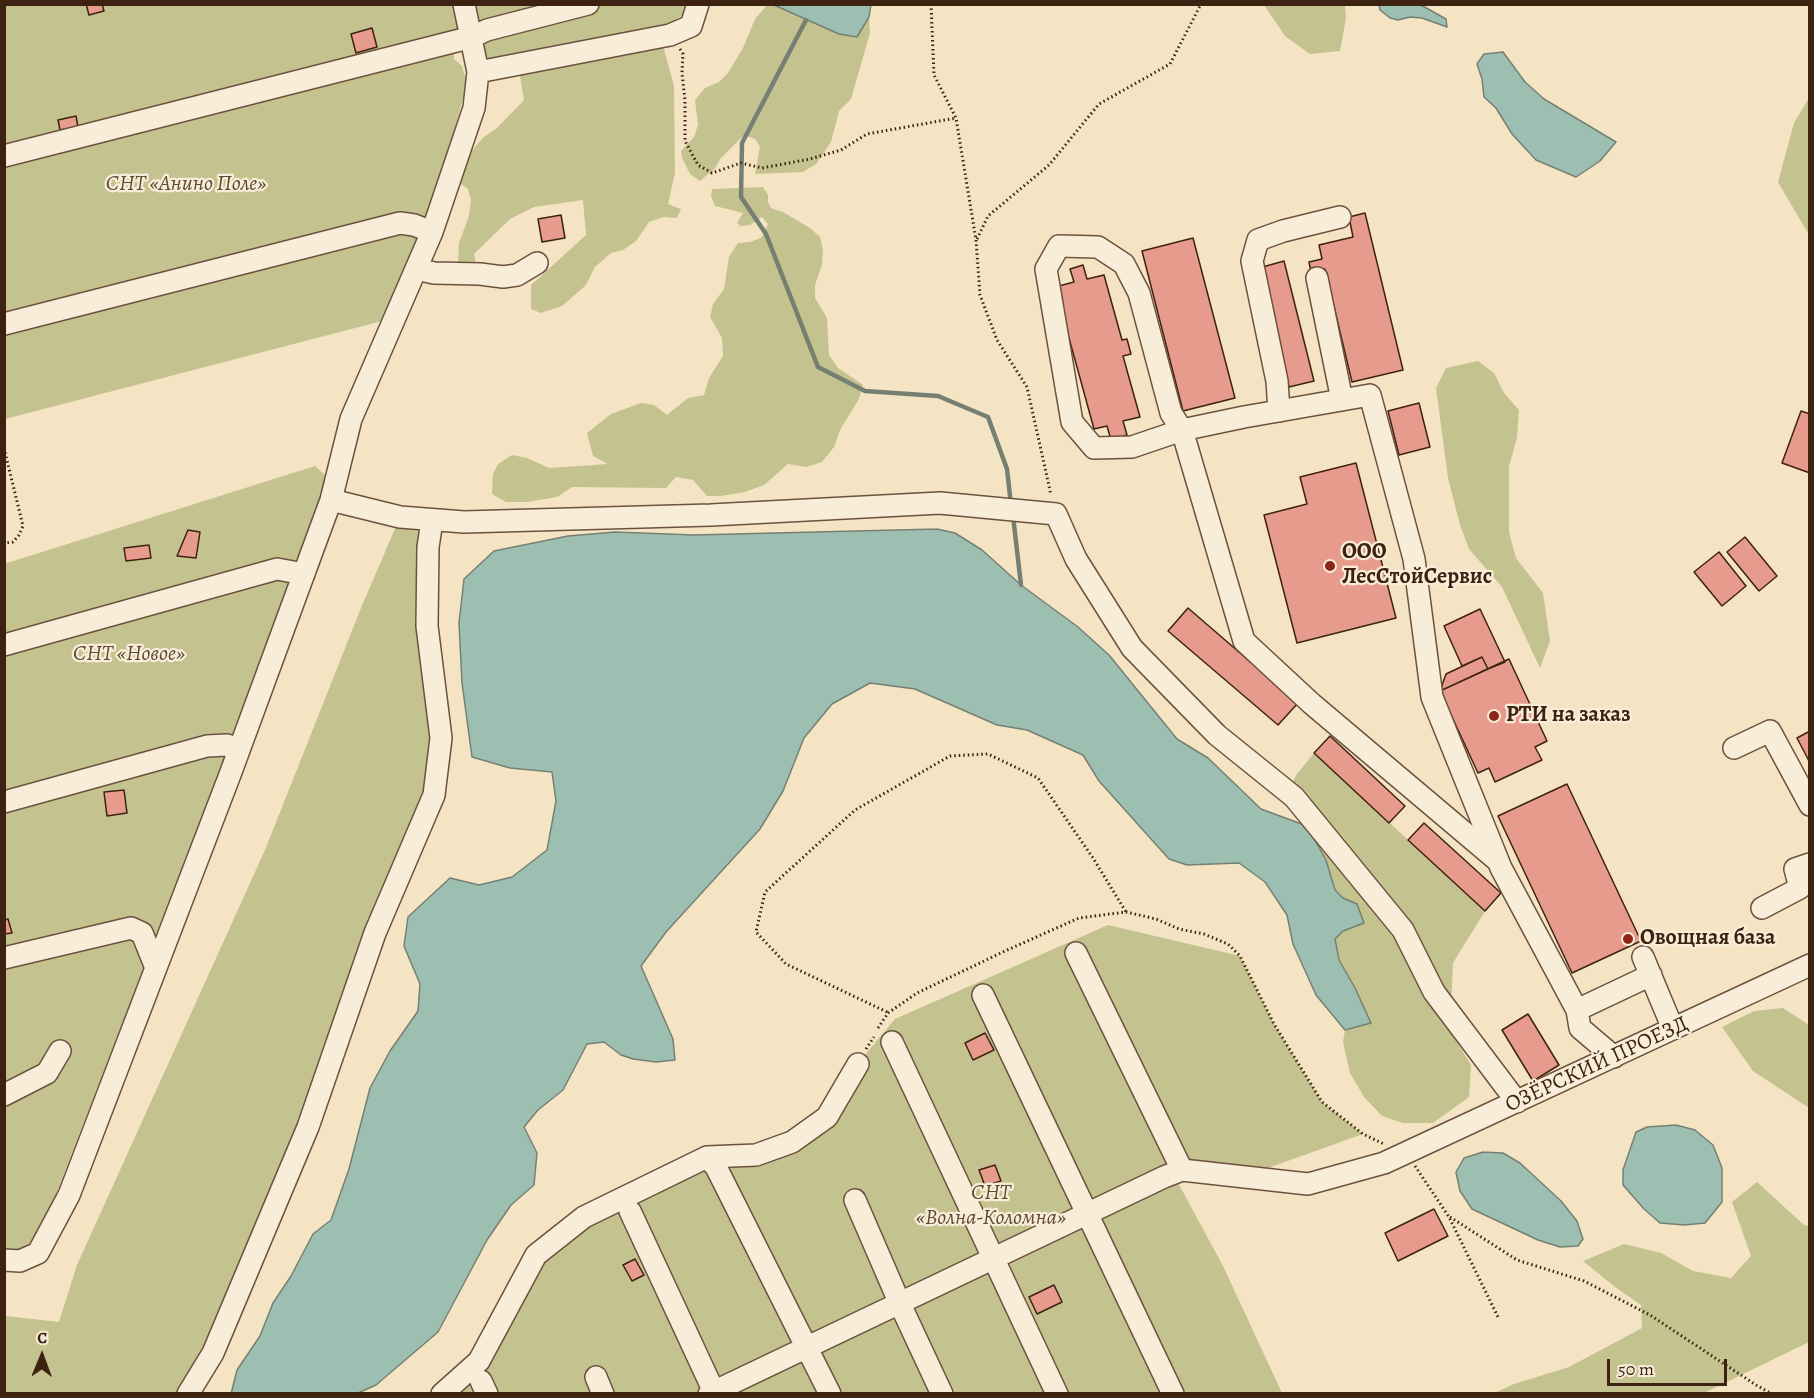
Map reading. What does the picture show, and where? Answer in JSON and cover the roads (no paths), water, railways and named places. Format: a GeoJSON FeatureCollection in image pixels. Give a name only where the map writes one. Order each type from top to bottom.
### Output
{"type":"FeatureCollection","features":[{"type":"Feature","properties":{"kind":"street"},"geometry":{"type":"LineString","coordinates":[[4,1260],[20,1262],[39,1253],[69,1195],[239,750],[331,500],[351,419],[432,232],[474,108],[478,72],[464,4]]}},
{"type":"Feature","properties":{"kind":"street"},"geometry":{"type":"LineString","coordinates":[[4,156],[472,37],[487,30],[588,4]]}},
{"type":"Feature","properties":{"kind":"street"},"geometry":{"type":"LineString","coordinates":[[478,72],[670,36],[691,26],[698,4]]}},
{"type":"Feature","properties":{"kind":"street"},"geometry":{"type":"LineString","coordinates":[[1279,411],[1277,381],[1252,261],[1258,240],[1283,231],[1340,217]]}},
{"type":"Feature","properties":{"kind":"street"},"geometry":{"type":"LineString","coordinates":[[4,324],[400,223],[414,225],[432,232]]}},
{"type":"Feature","properties":{"kind":"street"},"geometry":{"type":"LineString","coordinates":[[1498,861],[1311,704],[1244,640],[1182,430],[1171,413],[1139,293],[1124,264],[1098,247],[1059,246],[1046,269],[1072,422],[1094,448],[1132,447],[1182,430],[1370,395],[1414,559],[1432,697],[1498,861],[1577,1010],[1580,1028],[1614,1057]]}},
{"type":"Feature","properties":{"kind":"street"},"geometry":{"type":"LineString","coordinates":[[416,269],[434,273],[503,277],[517,275],[537,263]]}},
{"type":"Feature","properties":{"kind":"street"},"geometry":{"type":"LineString","coordinates":[[1317,278],[1342,400]]}},
{"type":"Feature","properties":{"kind":"street"},"geometry":{"type":"LineString","coordinates":[[331,500],[400,517],[464,522],[711,515],[940,503],[1056,514],[1076,559],[1132,648],[1217,735],[1294,797],[1403,930],[1434,992],[1517,1102]]}},
{"type":"Feature","properties":{"kind":"street"},"geometry":{"type":"LineString","coordinates":[[188,1394],[213,1353],[303,1138],[375,933],[434,795],[441,738],[427,626],[428,547],[432,521]]}},
{"type":"Feature","properties":{"kind":"street"},"geometry":{"type":"LineString","coordinates":[[4,645],[277,569],[304,574]]}},
{"type":"Feature","properties":{"kind":"street"},"geometry":{"type":"LineString","coordinates":[[1734,748],[1770,731],[1809,805]]}},
{"type":"Feature","properties":{"kind":"street"},"geometry":{"type":"LineString","coordinates":[[4,802],[207,746],[227,745],[239,750]]}},
{"type":"Feature","properties":{"kind":"street"},"geometry":{"type":"LineString","coordinates":[[1762,908],[1800,888],[1795,869],[1809,864]]}},
{"type":"Feature","properties":{"kind":"street"},"geometry":{"type":"LineString","coordinates":[[4,958],[131,928],[142,933],[156,968]]}},
{"type":"Feature","properties":{"kind":"street"},"geometry":{"type":"LineString","coordinates":[[630,1211],[712,1393],[1182,1170],[1076,953]]}},
{"type":"Feature","properties":{"kind":"street","name":"ОЗЁРСКИЙ ПРОЕЗД"},"geometry":{"type":"LineString","coordinates":[[1182,1170],[1308,1184],[1384,1162],[1614,1057],[1809,964]]}},
{"type":"Feature","properties":{"kind":"street"},"geometry":{"type":"LineString","coordinates":[[1577,1010],[1647,966],[1673,1029]]}},
{"type":"Feature","properties":{"kind":"street"},"geometry":{"type":"LineString","coordinates":[[983,995],[1173,1394]]}},
{"type":"Feature","properties":{"kind":"street"},"geometry":{"type":"LineString","coordinates":[[892,1042],[1057,1394]]}},
{"type":"Feature","properties":{"kind":"street"},"geometry":{"type":"LineString","coordinates":[[4,1095],[47,1073],[60,1051]]}},
{"type":"Feature","properties":{"kind":"street"},"geometry":{"type":"LineString","coordinates":[[442,1394],[479,1361],[536,1254],[584,1217],[707,1157],[756,1155],[792,1142],[827,1117],[858,1064]]}},
{"type":"Feature","properties":{"kind":"street"},"geometry":{"type":"LineString","coordinates":[[707,1157],[716,1167],[830,1394]]}},
{"type":"Feature","properties":{"kind":"street"},"geometry":{"type":"LineString","coordinates":[[855,1200],[942,1394]]}},
{"type":"Feature","properties":{"kind":"waterway"},"geometry":{"type":"LineString","coordinates":[[806,20],[742,143],[741,197],[766,234],[818,367],[865,391],[938,396],[988,417],[1007,469],[1011,505]]}},
{"type":"Feature","properties":{"kind":"waterway"},"geometry":{"type":"LineString","coordinates":[[1013,516],[1021,585]]}},
{"type":"Feature","properties":{"kind":"place","name":"ООО ЛесСтойСервис"},"geometry":{"type":"Point","coordinates":[1330,566]}},
{"type":"Feature","properties":{"kind":"place","name":"РТИ на заказ"},"geometry":{"type":"Point","coordinates":[1494,716]}},
{"type":"Feature","properties":{"kind":"place","name":"Овощная база"},"geometry":{"type":"Point","coordinates":[1628,939]}},
{"type":"Feature","properties":{"kind":"park label","name":"СНТ «Анино Поле»"},"geometry":{"type":"Point","coordinates":[186,185]}},
{"type":"Feature","properties":{"kind":"park label","name":"СНТ «Новое»"},"geometry":{"type":"Point","coordinates":[129,655]}},
{"type":"Feature","properties":{"kind":"park label","name":"СНТ «Волна-Коломна»"},"geometry":{"type":"Point","coordinates":[991,1206]}}]}
